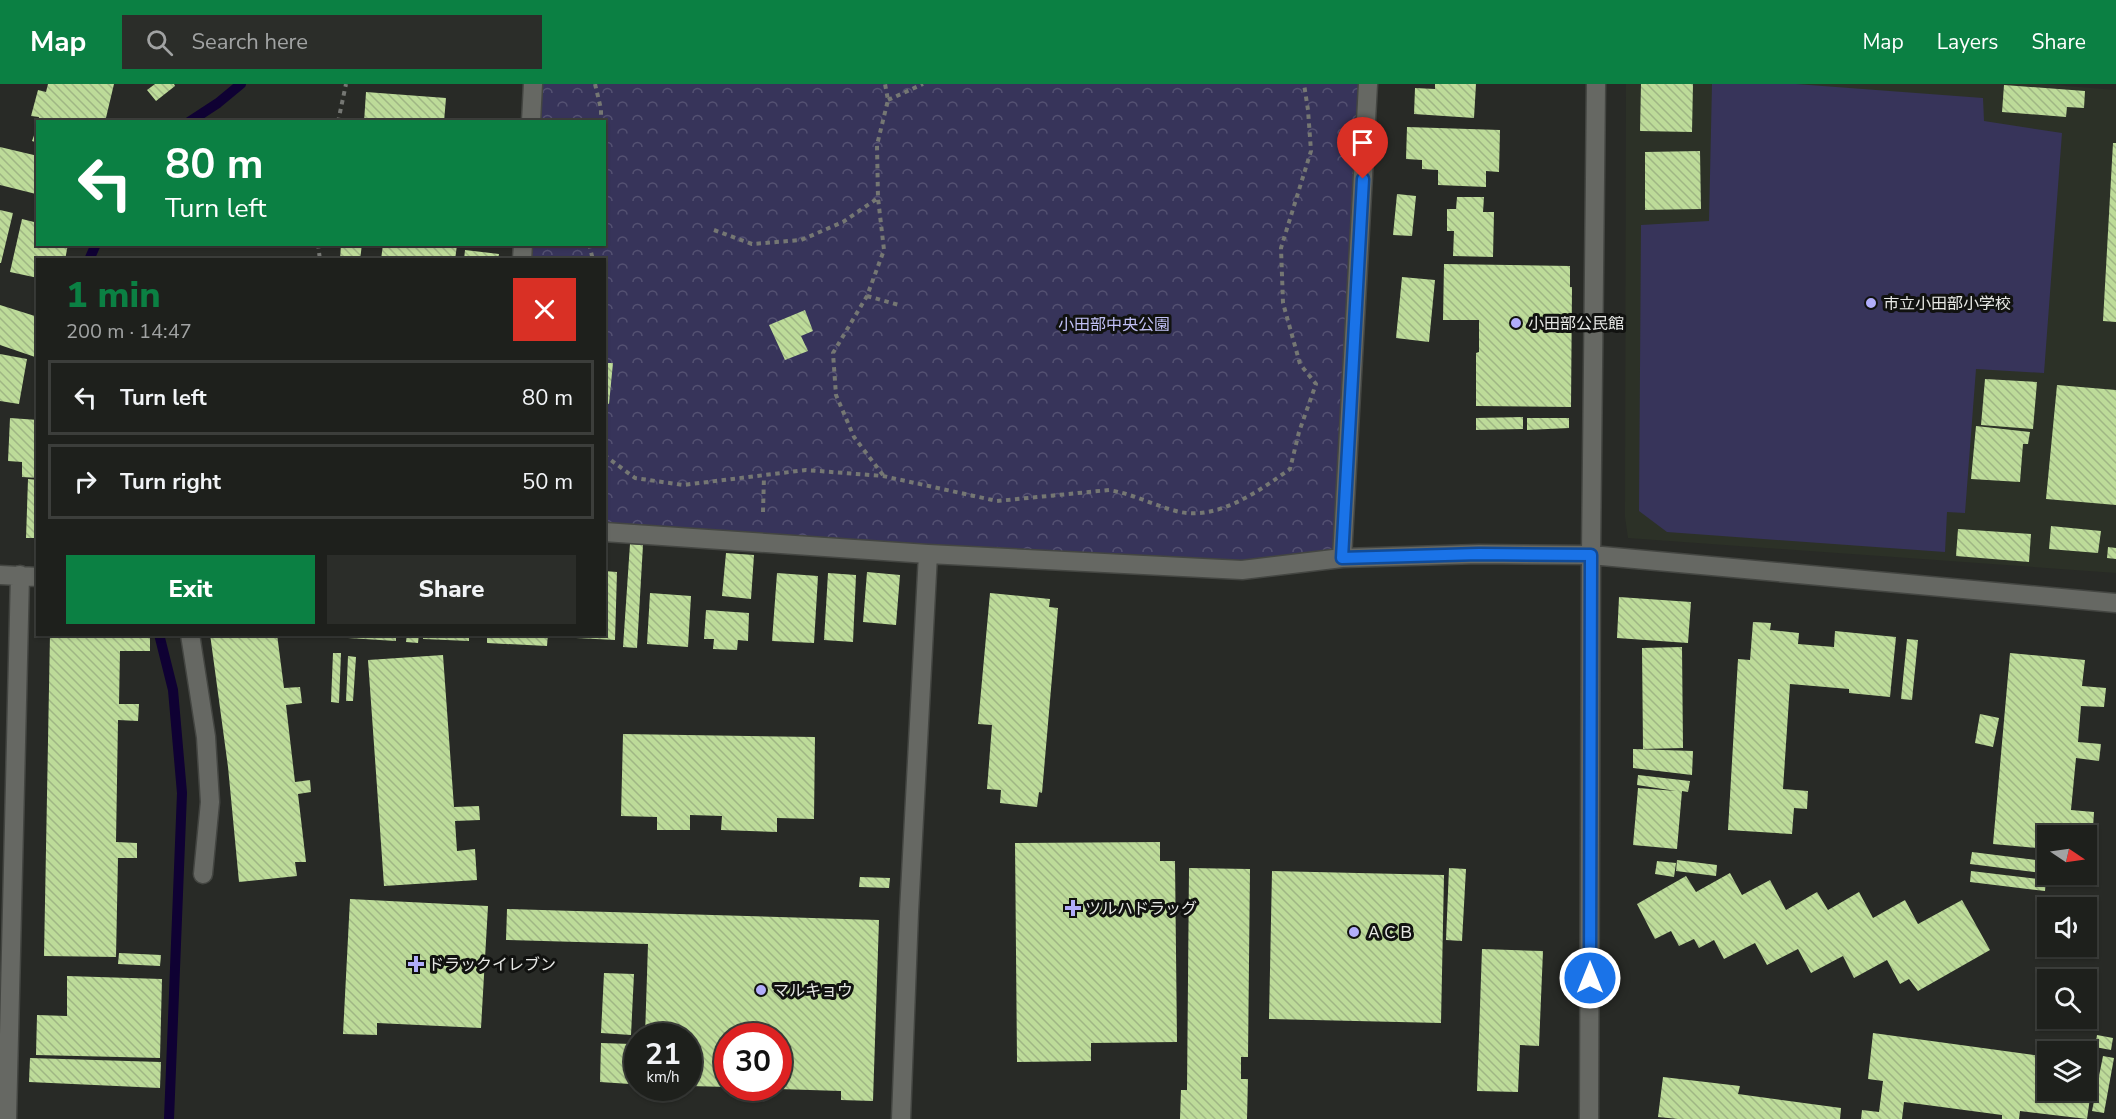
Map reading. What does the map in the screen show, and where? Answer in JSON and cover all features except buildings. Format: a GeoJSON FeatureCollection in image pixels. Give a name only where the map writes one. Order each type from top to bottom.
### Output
{"type":"FeatureCollection","features":[{"type":"Feature","properties":{"kind":"street"},"geometry":{"type":"LineString","coordinates":[[531,120],[533,84]]}},
{"type":"Feature","properties":{"kind":"street"},"geometry":{"type":"LineString","coordinates":[[1342,558],[1368,84]]}},
{"type":"Feature","properties":{"kind":"street"},"geometry":{"type":"LineString","coordinates":[[1589,1119],[1591,555],[1596,84]]}},
{"type":"Feature","properties":{"kind":"street"},"geometry":{"type":"LineString","coordinates":[[606,532],[928,554],[1242,570],[1342,558],[1479,554],[1591,555],[2116,603]]}},
{"type":"Feature","properties":{"kind":"street"},"geometry":{"type":"LineString","coordinates":[[901,1119],[909,912],[928,554]]}},
{"type":"Feature","properties":{"kind":"street"},"geometry":{"type":"LineString","coordinates":[[0,575],[29,576],[7,1119]]}},
{"type":"Feature","properties":{"kind":"street"},"geometry":{"type":"LineString","coordinates":[[190,636],[206,737],[210,801],[203,874]]}},
{"type":"Feature","properties":{"kind":"path"},"geometry":{"type":"LineString","coordinates":[[338,120],[346,84]]}},
{"type":"Feature","properties":{"kind":"path"},"geometry":{"type":"LineString","coordinates":[[595,84],[601,120]]}},
{"type":"Feature","properties":{"kind":"path"},"geometry":{"type":"LineString","coordinates":[[883,476],[854,437],[836,395],[833,353],[867,296],[884,250],[878,198],[877,145],[888,100],[885,84]]}},
{"type":"Feature","properties":{"kind":"path"},"geometry":{"type":"LineString","coordinates":[[888,100],[923,84]]}},
{"type":"Feature","properties":{"kind":"path"},"geometry":{"type":"LineString","coordinates":[[606,456],[635,478],[683,485],[806,470],[883,476],[997,501],[1109,490],[1178,512],[1213,512],[1255,493],[1290,469],[1299,432],[1316,384],[1300,364],[1282,303],[1281,248],[1311,151],[1304,84]]}},
{"type":"Feature","properties":{"kind":"path"},"geometry":{"type":"LineString","coordinates":[[714,230],[752,243],[801,240],[843,222],[878,198]]}},
{"type":"Feature","properties":{"kind":"path"},"geometry":{"type":"LineString","coordinates":[[867,296],[899,305]]}},
{"type":"Feature","properties":{"kind":"path"},"geometry":{"type":"LineString","coordinates":[[763,512],[764,476]]}},
{"type":"Feature","properties":{"kind":"shaded area","name":"市立小田部小学校"},"geometry":{"type":"Polygon","coordinates":[[[1626,84],[2042,84],[2116,90],[2116,573],[1628,538],[1625,517],[1626,84]]]}},
{"type":"Feature","properties":{"kind":"green space","name":"小田部中央公園"},"geometry":{"type":"Polygon","coordinates":[[[533,84],[1368,84],[1342,558],[1242,570],[606,532],[606,258],[522,258],[523,246],[606,246],[606,120],[531,120],[533,84]]]}},
{"type":"Feature","properties":{"kind":"green space","name":"市立小田部小学校"},"geometry":{"type":"Polygon","coordinates":[[[1712,84],[1796,84],[1983,98],[1984,121],[2062,133],[2044,373],[1976,369],[1965,513],[1947,512],[1945,552],[1667,532],[1639,511],[1641,225],[1709,221],[1712,84]]]}},
{"type":"Feature","properties":{"kind":"waterway"},"geometry":{"type":"LineString","coordinates":[[192,120],[241,84]]}},
{"type":"Feature","properties":{"kind":"waterway"},"geometry":{"type":"LineString","coordinates":[[90,258],[95,246]]}},
{"type":"Feature","properties":{"kind":"waterway"},"geometry":{"type":"LineString","coordinates":[[160,636],[173,690],[182,793],[169,1119]]}},
{"type":"Feature","properties":{"kind":"place","name":"市立小田部小学校"},"geometry":{"type":"Point","coordinates":[1871,303]}},
{"type":"Feature","properties":{"kind":"place","name":"小田部公民館"},"geometry":{"type":"Point","coordinates":[1516,323]}},
{"type":"Feature","properties":{"kind":"place","name":"ツルハドラッグ"},"geometry":{"type":"Point","coordinates":[1073,908]}},
{"type":"Feature","properties":{"kind":"place","name":"ＡＣＢ"},"geometry":{"type":"Point","coordinates":[1354,932]}},
{"type":"Feature","properties":{"kind":"place","name":"ドラックイレブン"},"geometry":{"type":"Point","coordinates":[416,964]}},
{"type":"Feature","properties":{"kind":"place","name":"マルキョウ"},"geometry":{"type":"Point","coordinates":[761,990]}},
{"type":"Feature","properties":{"kind":"route"},"geometry":{"type":"LineString","coordinates":[[1363,179],[1342,558],[1479,554],[1591,555],[1590,978]]}}]}
